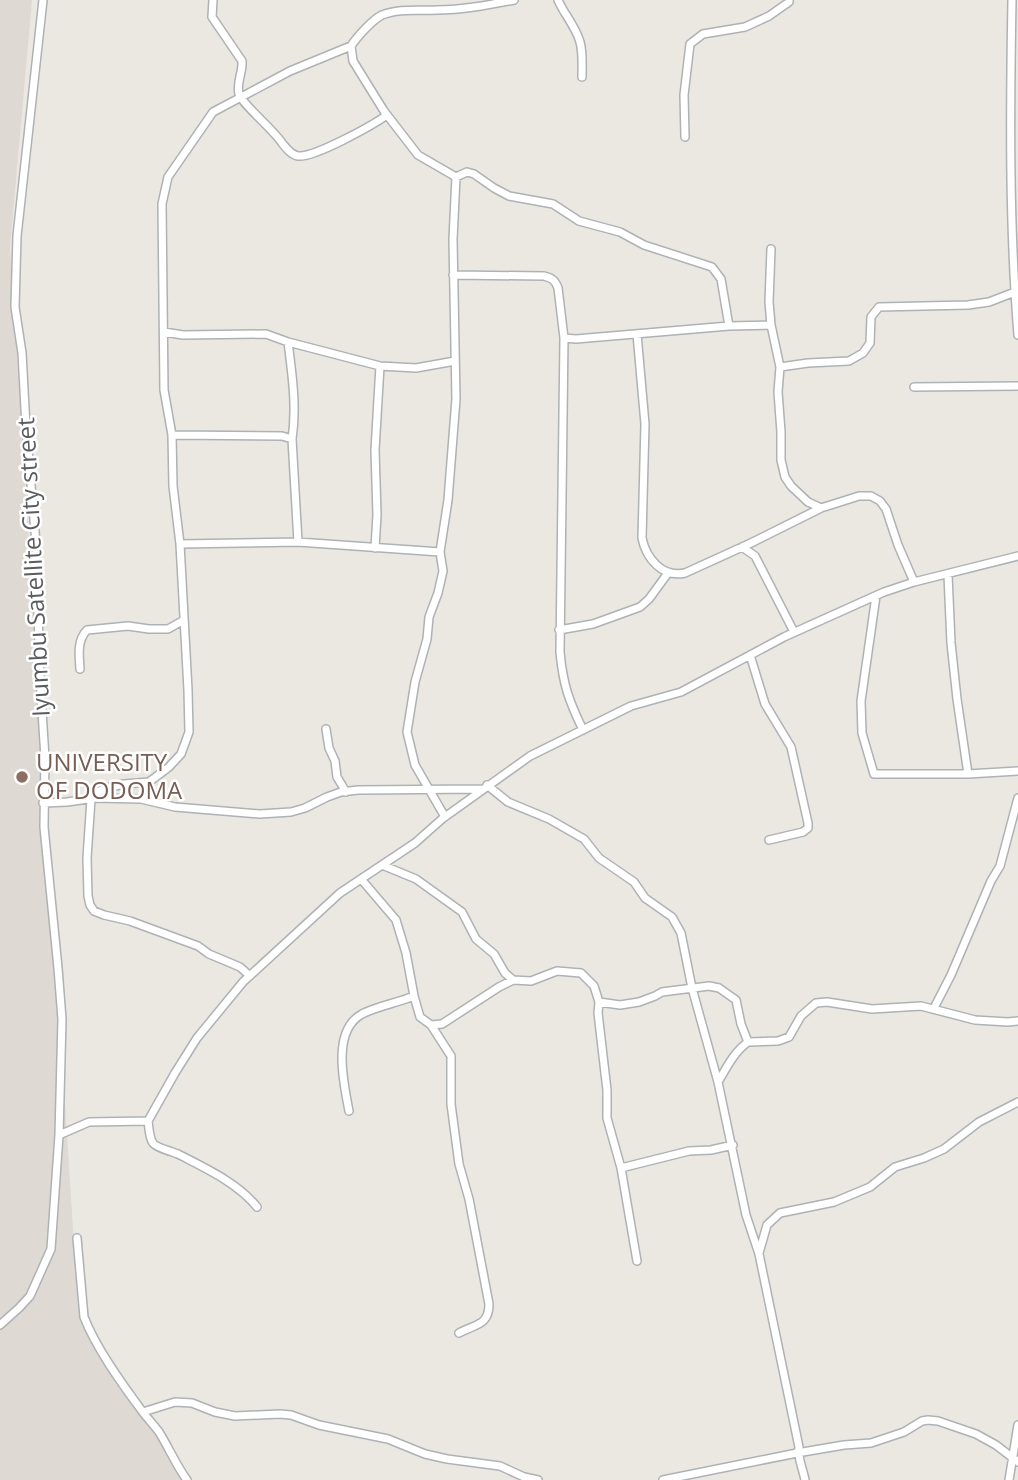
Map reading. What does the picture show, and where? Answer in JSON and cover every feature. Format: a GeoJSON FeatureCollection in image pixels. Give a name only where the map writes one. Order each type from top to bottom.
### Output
{"type":"FeatureCollection","features":[{"type":"Feature","properties":{"kind":"street","name":"Iyumbu Satellite City street"},"geometry":{"type":"LineString","coordinates":[[0,1325],[30,1296],[51,1249],[59,1135],[62,1019],[44,827],[45,758],[36,543],[22,353],[15,296],[17,236],[43,0]]}},
{"type":"Feature","properties":{"kind":"street"},"geometry":{"type":"LineString","coordinates":[[213,0],[212,17],[243,61],[238,87],[240,97],[292,154],[300,157],[314,153],[371,126],[387,115]]}},
{"type":"Feature","properties":{"kind":"street"},"geometry":{"type":"LineString","coordinates":[[250,975],[240,967],[209,954],[198,946],[94,911],[88,896],[87,858],[91,799],[106,788],[149,782],[181,754],[189,732],[180,544],[173,486],[172,435],[164,390],[162,204],[168,177],[213,112],[290,71],[351,46],[357,37],[381,16],[407,10],[471,8],[514,0]]}},
{"type":"Feature","properties":{"kind":"street"},"geometry":{"type":"LineString","coordinates":[[558,0],[580,42],[583,77]]}},
{"type":"Feature","properties":{"kind":"street"},"geometry":{"type":"LineString","coordinates":[[685,137],[684,95],[690,44],[704,34],[745,27],[769,16],[789,0]]}},
{"type":"Feature","properties":{"kind":"street"},"geometry":{"type":"LineString","coordinates":[[1012,0],[1014,52],[1011,178],[1018,335]]}},
{"type":"Feature","properties":{"kind":"street"},"geometry":{"type":"LineString","coordinates":[[351,46],[353,61],[387,115],[418,155],[456,177]]}},
{"type":"Feature","properties":{"kind":"street"},"geometry":{"type":"LineString","coordinates":[[456,177],[467,172],[474,174],[509,196],[553,204],[579,221],[620,232],[644,245],[712,267],[721,279],[729,326]]}},
{"type":"Feature","properties":{"kind":"street"},"geometry":{"type":"LineString","coordinates":[[445,817],[415,765],[407,732],[415,682],[427,639],[429,617],[443,571],[440,552],[445,528],[456,399],[453,275],[456,177]]}},
{"type":"Feature","properties":{"kind":"street"},"geometry":{"type":"LineString","coordinates":[[771,249],[769,302],[780,367],[778,392],[781,460],[785,477],[791,486],[808,502],[821,508]]}},
{"type":"Feature","properties":{"kind":"street"},"geometry":{"type":"LineString","coordinates":[[453,275],[544,276],[556,281],[564,338],[559,630],[562,674],[569,701],[583,730]]}},
{"type":"Feature","properties":{"kind":"street"},"geometry":{"type":"LineString","coordinates":[[780,367],[849,361],[863,353],[870,343],[871,317],[879,307],[968,305],[1016,295]]}},
{"type":"Feature","properties":{"kind":"street"},"geometry":{"type":"LineString","coordinates":[[564,338],[771,325]]}},
{"type":"Feature","properties":{"kind":"street"},"geometry":{"type":"LineString","coordinates":[[164,332],[183,335],[266,334],[380,366],[416,368],[455,361]]}},
{"type":"Feature","properties":{"kind":"street"},"geometry":{"type":"LineString","coordinates":[[638,334],[645,424],[642,538],[644,550],[665,572],[675,575],[685,573],[821,508],[859,496],[871,496],[880,501],[886,509],[914,582]]}},
{"type":"Feature","properties":{"kind":"street"},"geometry":{"type":"LineString","coordinates":[[288,342],[292,378],[292,439],[298,542]]}},
{"type":"Feature","properties":{"kind":"street"},"geometry":{"type":"LineString","coordinates":[[375,548],[375,450],[380,366]]}},
{"type":"Feature","properties":{"kind":"street"},"geometry":{"type":"LineString","coordinates":[[914,387],[1018,386]]}},
{"type":"Feature","properties":{"kind":"street"},"geometry":{"type":"LineString","coordinates":[[172,435],[282,436],[292,439]]}},
{"type":"Feature","properties":{"kind":"street"},"geometry":{"type":"LineString","coordinates":[[180,544],[298,542],[440,552]]}},
{"type":"Feature","properties":{"kind":"street"},"geometry":{"type":"LineString","coordinates":[[742,547],[755,556],[794,632]]}},
{"type":"Feature","properties":{"kind":"street"},"geometry":{"type":"LineString","coordinates":[[257,1207],[247,1195],[215,1175],[152,1143],[148,1121],[175,1073],[213,1017],[250,975],[327,903],[415,843],[445,817],[530,756],[631,706],[681,692],[794,632],[876,596],[914,582],[1018,556]]}},
{"type":"Feature","properties":{"kind":"street"},"geometry":{"type":"LineString","coordinates":[[559,630],[593,624],[640,607],[668,573]]}},
{"type":"Feature","properties":{"kind":"street"},"geometry":{"type":"LineString","coordinates":[[948,575],[951,643],[968,774]]}},
{"type":"Feature","properties":{"kind":"street"},"geometry":{"type":"LineString","coordinates":[[876,596],[861,701],[862,733],[874,774],[1018,771]]}},
{"type":"Feature","properties":{"kind":"street"},"geometry":{"type":"LineString","coordinates":[[80,668],[79,645],[87,630],[128,626],[167,629],[184,620]]}},
{"type":"Feature","properties":{"kind":"street"},"geometry":{"type":"LineString","coordinates":[[750,655],[765,704],[791,747],[808,823],[808,828],[803,832],[769,840]]}},
{"type":"Feature","properties":{"kind":"street"},"geometry":{"type":"LineString","coordinates":[[326,729],[337,776],[346,792]]}},
{"type":"Feature","properties":{"kind":"street"},"geometry":{"type":"LineString","coordinates":[[43,803],[141,799],[175,807],[260,814],[298,810],[346,792],[485,787],[508,802],[549,819],[584,839],[599,858],[634,882],[645,898],[672,917],[681,933],[692,988],[733,1145],[746,1215],[759,1254],[799,1447],[797,1453],[806,1480]]}},
{"type":"Feature","properties":{"kind":"street"},"geometry":{"type":"LineString","coordinates":[[934,1008],[1000,866],[1018,798]]}},
{"type":"Feature","properties":{"kind":"street"},"geometry":{"type":"LineString","coordinates":[[382,865],[416,879],[462,912],[476,939],[494,954],[505,973],[513,980]]}},
{"type":"Feature","properties":{"kind":"street"},"geometry":{"type":"LineString","coordinates":[[360,879],[396,920],[420,1017],[430,1025],[451,1056],[451,1104],[459,1164],[469,1199],[489,1304],[489,1315],[484,1322],[458,1333]]}},
{"type":"Feature","properties":{"kind":"street"},"geometry":{"type":"LineString","coordinates":[[430,1025],[442,1024],[513,980],[531,981],[557,971],[581,973],[594,986],[599,1002],[607,1118],[621,1168],[637,1261]]}},
{"type":"Feature","properties":{"kind":"street"},"geometry":{"type":"LineString","coordinates":[[599,1002],[620,1005],[639,1002],[662,992],[709,986],[719,988],[736,1000],[748,1042]]}},
{"type":"Feature","properties":{"kind":"street"},"geometry":{"type":"LineString","coordinates":[[349,1111],[341,1067],[346,1031],[361,1015],[414,996]]}},
{"type":"Feature","properties":{"kind":"street"},"geometry":{"type":"LineString","coordinates":[[718,1082],[740,1048],[748,1042],[778,1041],[789,1037],[801,1016],[816,1003],[827,1002],[872,1009],[911,1006],[934,1008],[975,1020],[1018,1021]]}},
{"type":"Feature","properties":{"kind":"street"},"geometry":{"type":"LineString","coordinates":[[759,1254],[767,1225],[780,1213],[834,1202],[870,1187],[895,1167],[944,1149],[979,1122],[1018,1102]]}},
{"type":"Feature","properties":{"kind":"street"},"geometry":{"type":"LineString","coordinates":[[59,1135],[89,1122],[148,1121]]}},
{"type":"Feature","properties":{"kind":"street"},"geometry":{"type":"LineString","coordinates":[[621,1168],[689,1151],[733,1145]]}},
{"type":"Feature","properties":{"kind":"street"},"geometry":{"type":"LineString","coordinates":[[77,1238],[84,1317],[87,1324],[116,1374],[160,1434],[187,1480]]}},
{"type":"Feature","properties":{"kind":"street"},"geometry":{"type":"LineString","coordinates":[[143,1412],[175,1402],[235,1416],[291,1415],[319,1425],[388,1439],[425,1454],[500,1466],[538,1480]]}},
{"type":"Feature","properties":{"kind":"street"},"geometry":{"type":"LineString","coordinates":[[663,1480],[797,1453],[871,1443],[904,1432],[928,1420],[938,1420],[965,1429],[996,1445],[1015,1460]]}},
{"type":"Feature","properties":{"kind":"street"},"geometry":{"type":"LineString","coordinates":[[1009,1480],[1015,1460],[1018,1425]]}},
{"type":"Feature","properties":{"kind":"shaded area","name":"UNIVERSITY OF DODOMA"},"geometry":{"type":"Polygon","coordinates":[[[0,0],[32,0],[10,247],[78,1307],[191,1480],[0,1480],[0,0]]]}},
{"type":"Feature","properties":{"kind":"place","name":"UNIVERSITY OF DODOMA"},"geometry":{"type":"Point","coordinates":[22,777]}}]}
